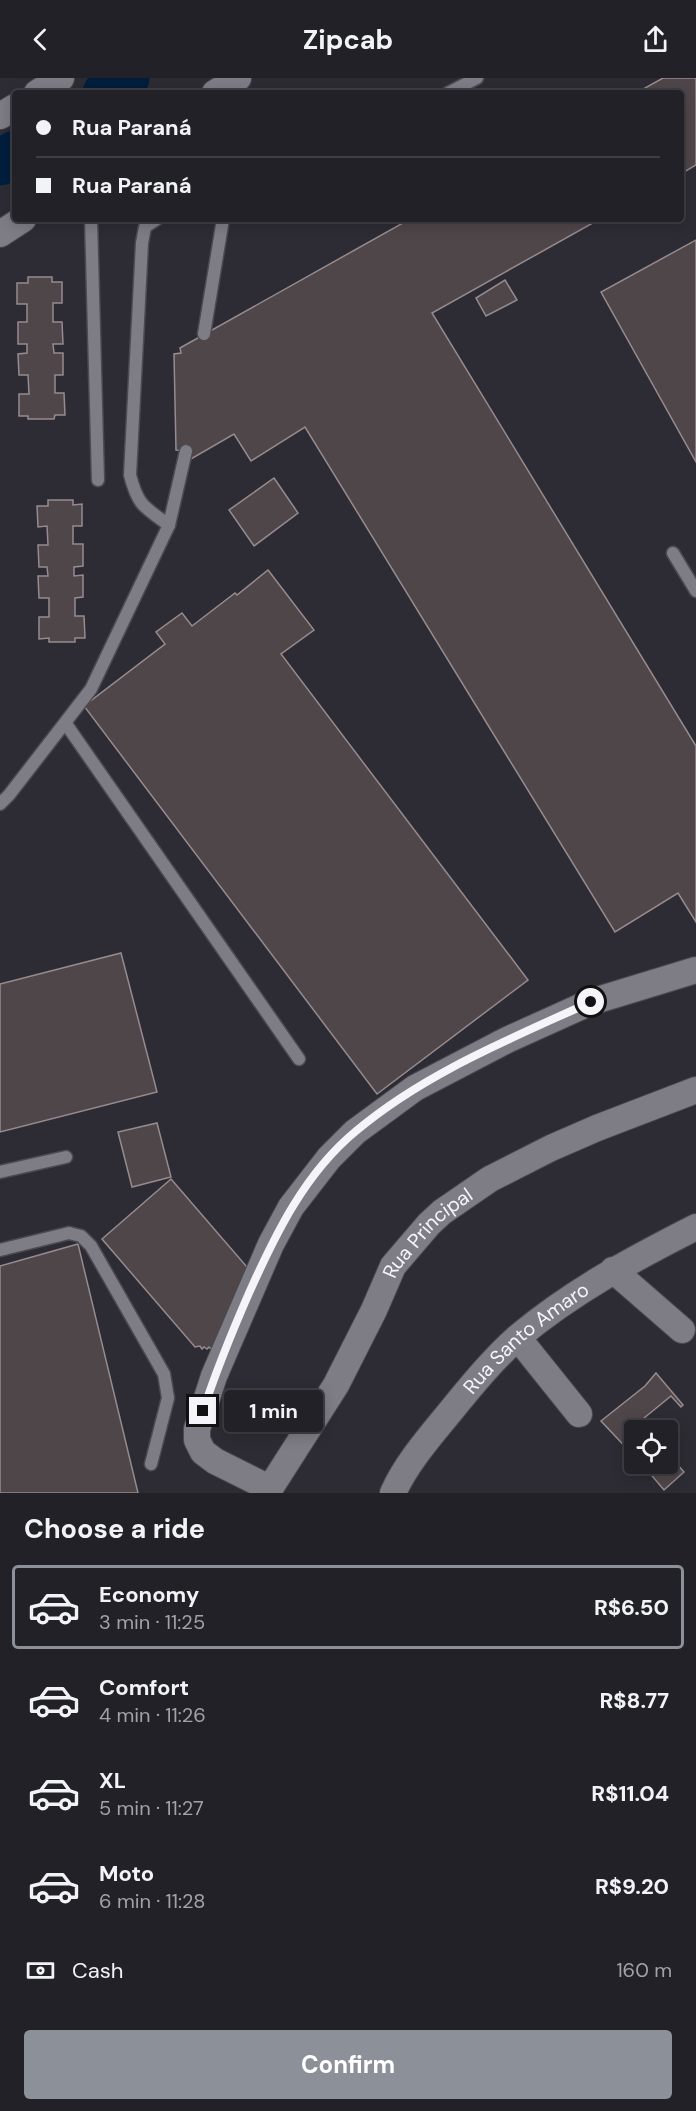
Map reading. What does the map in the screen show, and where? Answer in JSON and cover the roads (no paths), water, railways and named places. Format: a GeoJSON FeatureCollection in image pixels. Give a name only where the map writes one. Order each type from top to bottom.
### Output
{"type":"FeatureCollection","features":[{"type":"Feature","properties":{"kind":"street"},"geometry":{"type":"LineString","coordinates":[[42,90],[61,78]]}},
{"type":"Feature","properties":{"kind":"street"},"geometry":{"type":"LineString","coordinates":[[0,234],[18,222]]}},
{"type":"Feature","properties":{"kind":"street"},"geometry":{"type":"LineString","coordinates":[[268,1491],[209,1457],[199,1446],[197,1429],[214,1376],[271,1244],[291,1207],[329,1158],[355,1132],[415,1088],[507,1040],[591,1002],[696,970]]}},
{"type":"Feature","properties":{"kind":"street","name":"Rua Principal"},"geometry":{"type":"LineString","coordinates":[[268,1491],[336,1385],[374,1310],[393,1266],[429,1224],[500,1173],[597,1128],[696,1090]]}},
{"type":"Feature","properties":{"kind":"street","name":"Rua Santo Amaro"},"geometry":{"type":"LineString","coordinates":[[393,1493],[432,1435],[476,1381],[518,1338],[565,1302],[613,1270],[696,1227]]}},
{"type":"Feature","properties":{"kind":"street"},"geometry":{"type":"LineString","coordinates":[[613,1270],[682,1330]]}},
{"type":"Feature","properties":{"kind":"street"},"geometry":{"type":"LineString","coordinates":[[518,1338],[579,1414]]}},
{"type":"Feature","properties":{"kind":"lane"},"geometry":{"type":"LineString","coordinates":[[454,90],[477,78]]}},
{"type":"Feature","properties":{"kind":"lane"},"geometry":{"type":"LineString","coordinates":[[91,222],[98,480]]}},
{"type":"Feature","properties":{"kind":"lane"},"geometry":{"type":"LineString","coordinates":[[152,222],[145,227],[142,243],[130,475],[136,498],[144,508],[169,525]]}},
{"type":"Feature","properties":{"kind":"lane"},"geometry":{"type":"LineString","coordinates":[[204,334],[222,222]]}},
{"type":"Feature","properties":{"kind":"lane"},"geometry":{"type":"LineString","coordinates":[[0,804],[66,724],[91,689],[169,525],[186,451]]}},
{"type":"Feature","properties":{"kind":"lane"},"geometry":{"type":"LineString","coordinates":[[674,553],[696,591]]}},
{"type":"Feature","properties":{"kind":"lane"},"geometry":{"type":"LineString","coordinates":[[66,724],[299,1059]]}},
{"type":"Feature","properties":{"kind":"lane"},"geometry":{"type":"LineString","coordinates":[[0,1172],[66,1157]]}},
{"type":"Feature","properties":{"kind":"lane"},"geometry":{"type":"LineString","coordinates":[[0,1250],[69,1233],[81,1236],[91,1246],[164,1374],[168,1398],[151,1464]]}},
{"type":"Feature","properties":{"kind":"waterway"},"geometry":{"type":"LineString","coordinates":[[109,90],[127,78]]}},
{"type":"Feature","properties":{"kind":"waterway"},"geometry":{"type":"LineString","coordinates":[[0,163],[12,155]]}}]}
